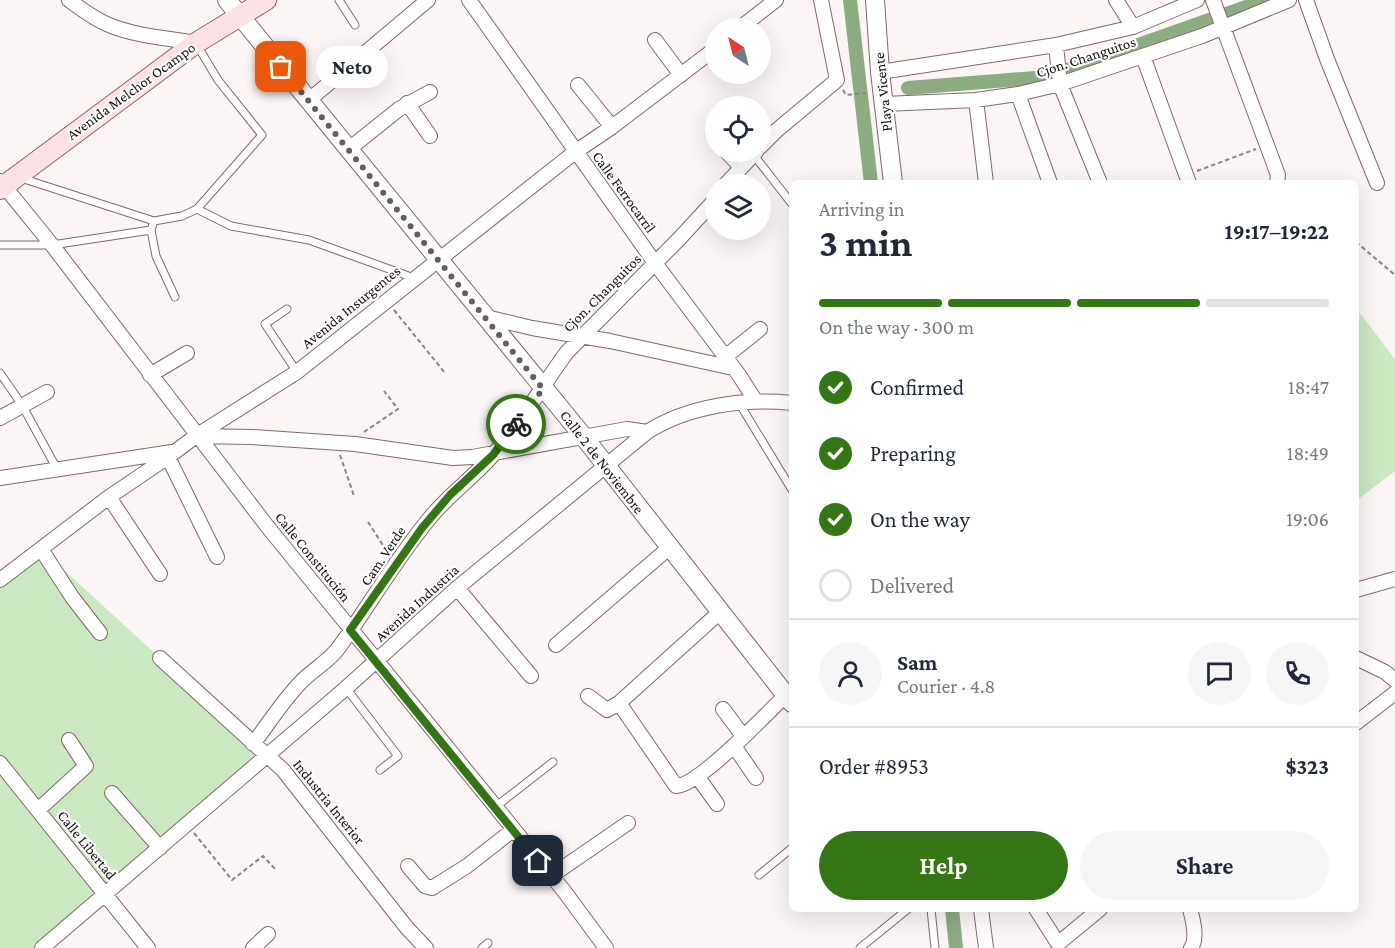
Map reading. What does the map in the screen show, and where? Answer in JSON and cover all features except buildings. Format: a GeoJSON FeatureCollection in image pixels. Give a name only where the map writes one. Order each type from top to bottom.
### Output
{"type":"FeatureCollection","features":[{"type":"Feature","properties":{"kind":"main road","name":"Avenida Melchor Ocampo"},"geometry":{"type":"LineString","coordinates":[[5,183],[196,43],[266,0]]}},
{"type":"Feature","properties":{"kind":"street"},"geometry":{"type":"LineString","coordinates":[[69,0],[108,25],[196,43]]}},
{"type":"Feature","properties":{"kind":"street","name":"Calle 2 de Noviembre"},"geometry":{"type":"LineString","coordinates":[[226,0],[583,436],[789,699]]}},
{"type":"Feature","properties":{"kind":"street"},"geometry":{"type":"LineString","coordinates":[[309,100],[428,0]]}},
{"type":"Feature","properties":{"kind":"street","name":"Calle Ferrocarril"},"geometry":{"type":"LineString","coordinates":[[469,0],[575,152],[755,400]]}},
{"type":"Feature","properties":{"kind":"street"},"geometry":{"type":"LineString","coordinates":[[753,18],[776,0]]}},
{"type":"Feature","properties":{"kind":"street"},"geometry":{"type":"LineString","coordinates":[[771,136],[837,80],[821,0]]}},
{"type":"Feature","properties":{"kind":"street","name":"Playa Vicente"},"geometry":{"type":"LineString","coordinates":[[875,0],[880,72],[877,98],[892,180]]}},
{"type":"Feature","properties":{"kind":"street"},"geometry":{"type":"LineString","coordinates":[[1116,0],[1133,27]]}},
{"type":"Feature","properties":{"kind":"street","name":"Cjon. Changuitos"},"geometry":{"type":"LineString","coordinates":[[880,72],[1056,49],[1133,27],[1195,0]]}},
{"type":"Feature","properties":{"kind":"street","name":"Cjon. Changuitos"},"geometry":{"type":"LineString","coordinates":[[877,98],[976,100],[1018,94],[1143,56],[1217,13],[1289,0]]}},
{"type":"Feature","properties":{"kind":"street"},"geometry":{"type":"LineString","coordinates":[[1306,0],[1377,183]]}},
{"type":"Feature","properties":{"kind":"street"},"geometry":{"type":"LineString","coordinates":[[1217,13],[1278,175],[1277,180]]}},
{"type":"Feature","properties":{"kind":"street"},"geometry":{"type":"LineString","coordinates":[[655,40],[681,75]]}},
{"type":"Feature","properties":{"kind":"street"},"geometry":{"type":"LineString","coordinates":[[1056,49],[1059,81],[1099,180]]}},
{"type":"Feature","properties":{"kind":"street","name":"Avenida Insurgentes"},"geometry":{"type":"LineString","coordinates":[[0,580],[109,497],[196,436],[297,372],[575,152],[705,56]]}},
{"type":"Feature","properties":{"kind":"street"},"geometry":{"type":"LineString","coordinates":[[1143,56],[1187,179]]}},
{"type":"Feature","properties":{"kind":"street"},"geometry":{"type":"LineString","coordinates":[[578,85],[612,127]]}},
{"type":"Feature","properties":{"kind":"street"},"geometry":{"type":"LineString","coordinates":[[349,149],[407,103],[430,92]]}},
{"type":"Feature","properties":{"kind":"street"},"geometry":{"type":"LineString","coordinates":[[1018,94],[1049,180]]}},
{"type":"Feature","properties":{"kind":"street"},"geometry":{"type":"LineString","coordinates":[[976,100],[987,180]]}},
{"type":"Feature","properties":{"kind":"street"},"geometry":{"type":"LineString","coordinates":[[407,103],[430,136]]}},
{"type":"Feature","properties":{"kind":"street"},"geometry":{"type":"LineString","coordinates":[[735,174],[747,162]]}},
{"type":"Feature","properties":{"kind":"street","name":"Calle Constitución"},"geometry":{"type":"LineString","coordinates":[[5,183],[196,436],[350,630],[551,876],[606,948]]}},
{"type":"Feature","properties":{"kind":"street","name":"Cjon. Changuitos"},"geometry":{"type":"LineString","coordinates":[[543,389],[567,352],[705,214]]}},
{"type":"Feature","properties":{"kind":"street"},"geometry":{"type":"LineString","coordinates":[[486,317],[532,328],[729,362],[760,329]]}},
{"type":"Feature","properties":{"kind":"street"},"geometry":{"type":"LineString","coordinates":[[150,375],[187,353]]}},
{"type":"Feature","properties":{"kind":"street","name":"Cam. Verde"},"geometry":{"type":"LineString","coordinates":[[253,744],[281,703],[302,680],[339,648],[413,539],[450,495],[493,455],[543,389]]}},
{"type":"Feature","properties":{"kind":"street"},"geometry":{"type":"LineString","coordinates":[[0,418],[47,392]]}},
{"type":"Feature","properties":{"kind":"street","name":"Avenida Industria"},"geometry":{"type":"LineString","coordinates":[[42,948],[346,688],[458,588],[647,432],[666,420],[685,413],[755,400],[789,403]]}},
{"type":"Feature","properties":{"kind":"street"},"geometry":{"type":"LineString","coordinates":[[196,436],[252,437],[355,444],[453,458],[493,455],[627,429],[647,432]]}},
{"type":"Feature","properties":{"kind":"street"},"geometry":{"type":"LineString","coordinates":[[0,478],[171,455],[217,557]]}},
{"type":"Feature","properties":{"kind":"street"},"geometry":{"type":"LineString","coordinates":[[109,497],[160,574]]}},
{"type":"Feature","properties":{"kind":"street"},"geometry":{"type":"LineString","coordinates":[[556,645],[670,547]]}},
{"type":"Feature","properties":{"kind":"street"},"geometry":{"type":"LineString","coordinates":[[41,549],[72,597],[100,633]]}},
{"type":"Feature","properties":{"kind":"street"},"geometry":{"type":"LineString","coordinates":[[1359,589],[1395,579]]}},
{"type":"Feature","properties":{"kind":"street"},"geometry":{"type":"LineString","coordinates":[[458,588],[531,676]]}},
{"type":"Feature","properties":{"kind":"street"},"geometry":{"type":"LineString","coordinates":[[588,696],[607,710],[619,703],[721,610]]}},
{"type":"Feature","properties":{"kind":"street","name":"Industria Interior"},"geometry":{"type":"LineString","coordinates":[[160,658],[283,770],[407,928],[426,948]]}},
{"type":"Feature","properties":{"kind":"street"},"geometry":{"type":"LineString","coordinates":[[1359,659],[1385,672],[1395,680]]}},
{"type":"Feature","properties":{"kind":"street"},"geometry":{"type":"LineString","coordinates":[[1359,721],[1395,693]]}},
{"type":"Feature","properties":{"kind":"street"},"geometry":{"type":"LineString","coordinates":[[619,703],[676,786],[680,786],[697,776],[789,699]]}},
{"type":"Feature","properties":{"kind":"street"},"geometry":{"type":"LineString","coordinates":[[723,709],[756,778]]}},
{"type":"Feature","properties":{"kind":"street"},"geometry":{"type":"LineString","coordinates":[[38,810],[86,766],[69,740]]}},
{"type":"Feature","properties":{"kind":"street","name":"Calle Libertad"},"geometry":{"type":"LineString","coordinates":[[0,763],[148,948]]}},
{"type":"Feature","properties":{"kind":"street"},"geometry":{"type":"LineString","coordinates":[[697,776],[717,804]]}},
{"type":"Feature","properties":{"kind":"street"},"geometry":{"type":"LineString","coordinates":[[112,793],[160,848]]}},
{"type":"Feature","properties":{"kind":"street"},"geometry":{"type":"LineString","coordinates":[[551,876],[628,823]]}},
{"type":"Feature","properties":{"kind":"street"},"geometry":{"type":"LineString","coordinates":[[408,866],[424,886],[432,888],[467,866],[513,830]]}},
{"type":"Feature","properties":{"kind":"street"},"geometry":{"type":"LineString","coordinates":[[981,912],[986,948]]}},
{"type":"Feature","properties":{"kind":"street"},"geometry":{"type":"LineString","coordinates":[[1038,912],[1057,942],[1060,942],[1096,912]]}},
{"type":"Feature","properties":{"kind":"street"},"geometry":{"type":"LineString","coordinates":[[1191,912],[1194,925],[1192,946]]}},
{"type":"Feature","properties":{"kind":"street"},"geometry":{"type":"LineString","coordinates":[[253,948],[268,934]]}},
{"type":"Feature","properties":{"kind":"lane"},"geometry":{"type":"LineString","coordinates":[[339,0],[356,25]]}},
{"type":"Feature","properties":{"kind":"lane"},"geometry":{"type":"LineString","coordinates":[[5,183],[154,221],[182,216],[197,209],[262,135],[218,80],[196,43]]}},
{"type":"Feature","properties":{"kind":"lane"},"geometry":{"type":"LineString","coordinates":[[731,162],[739,170]]}},
{"type":"Feature","properties":{"kind":"lane"},"geometry":{"type":"LineString","coordinates":[[764,162],[789,199]]}},
{"type":"Feature","properties":{"kind":"lane"},"geometry":{"type":"LineString","coordinates":[[197,209],[231,226],[309,240],[414,278]]}},
{"type":"Feature","properties":{"kind":"lane"},"geometry":{"type":"LineString","coordinates":[[154,221],[151,230],[156,256],[175,297]]}},
{"type":"Feature","properties":{"kind":"lane"},"geometry":{"type":"LineString","coordinates":[[0,245],[52,245],[151,230]]}},
{"type":"Feature","properties":{"kind":"lane"},"geometry":{"type":"LineString","coordinates":[[287,309],[265,324],[297,372]]}},
{"type":"Feature","properties":{"kind":"lane"},"geometry":{"type":"LineString","coordinates":[[0,373],[22,405],[57,469]]}},
{"type":"Feature","properties":{"kind":"lane"},"geometry":{"type":"LineString","coordinates":[[739,403],[789,485]]}},
{"type":"Feature","properties":{"kind":"lane"},"geometry":{"type":"LineString","coordinates":[[346,688],[398,756],[380,770]]}},
{"type":"Feature","properties":{"kind":"lane"},"geometry":{"type":"LineString","coordinates":[[494,808],[553,762]]}},
{"type":"Feature","properties":{"kind":"lane"},"geometry":{"type":"LineString","coordinates":[[759,875],[789,850]]}},
{"type":"Feature","properties":{"kind":"lane"},"geometry":{"type":"LineString","coordinates":[[860,948],[904,912]]}},
{"type":"Feature","properties":{"kind":"lane"},"geometry":{"type":"LineString","coordinates":[[931,912],[935,948]]}},
{"type":"Feature","properties":{"kind":"path"},"geometry":{"type":"LineString","coordinates":[[846,96],[877,98]]}},
{"type":"Feature","properties":{"kind":"path"},"geometry":{"type":"LineString","coordinates":[[1187,179],[1267,145]]}},
{"type":"Feature","properties":{"kind":"path"},"geometry":{"type":"LineString","coordinates":[[1359,245],[1395,275]]}},
{"type":"Feature","properties":{"kind":"path"},"geometry":{"type":"LineString","coordinates":[[387,301],[445,373]]}},
{"type":"Feature","properties":{"kind":"path"},"geometry":{"type":"LineString","coordinates":[[355,444],[364,432],[398,409],[384,391]]}},
{"type":"Feature","properties":{"kind":"path"},"geometry":{"type":"LineString","coordinates":[[336,444],[354,496]]}},
{"type":"Feature","properties":{"kind":"path"},"geometry":{"type":"LineString","coordinates":[[368,522],[397,565]]}},
{"type":"Feature","properties":{"kind":"path"},"geometry":{"type":"LineString","coordinates":[[187,823],[232,880],[263,856],[275,869]]}},
{"type":"Feature","properties":{"kind":"green space"},"geometry":{"type":"Polygon","coordinates":[[[1359,312],[1395,359],[1395,471],[1359,499],[1359,312]]]}},
{"type":"Feature","properties":{"kind":"green space"},"geometry":{"type":"Polygon","coordinates":[[[41,549],[266,755],[39,948],[0,948],[0,579],[41,549]]]}},
{"type":"Feature","properties":{"kind":"waterway"},"geometry":{"type":"LineString","coordinates":[[850,0],[871,180]]}},
{"type":"Feature","properties":{"kind":"waterway"},"geometry":{"type":"LineString","coordinates":[[908,88],[1047,77],[1266,0]]}},
{"type":"Feature","properties":{"kind":"waterway"},"geometry":{"type":"LineString","coordinates":[[952,912],[956,948]]}},
{"type":"Feature","properties":{"kind":"way so far"},"geometry":{"type":"LineString","coordinates":[[281,67],[543,389],[516,424]]}},
{"type":"Feature","properties":{"kind":"place","name":"Neto"},"geometry":{"type":"Point","coordinates":[281,67]}},
{"type":"Feature","properties":{"kind":"route"},"geometry":{"type":"LineString","coordinates":[[516,424],[493,455],[450,495],[413,539],[387,580],[350,630],[538,861]]}}]}
